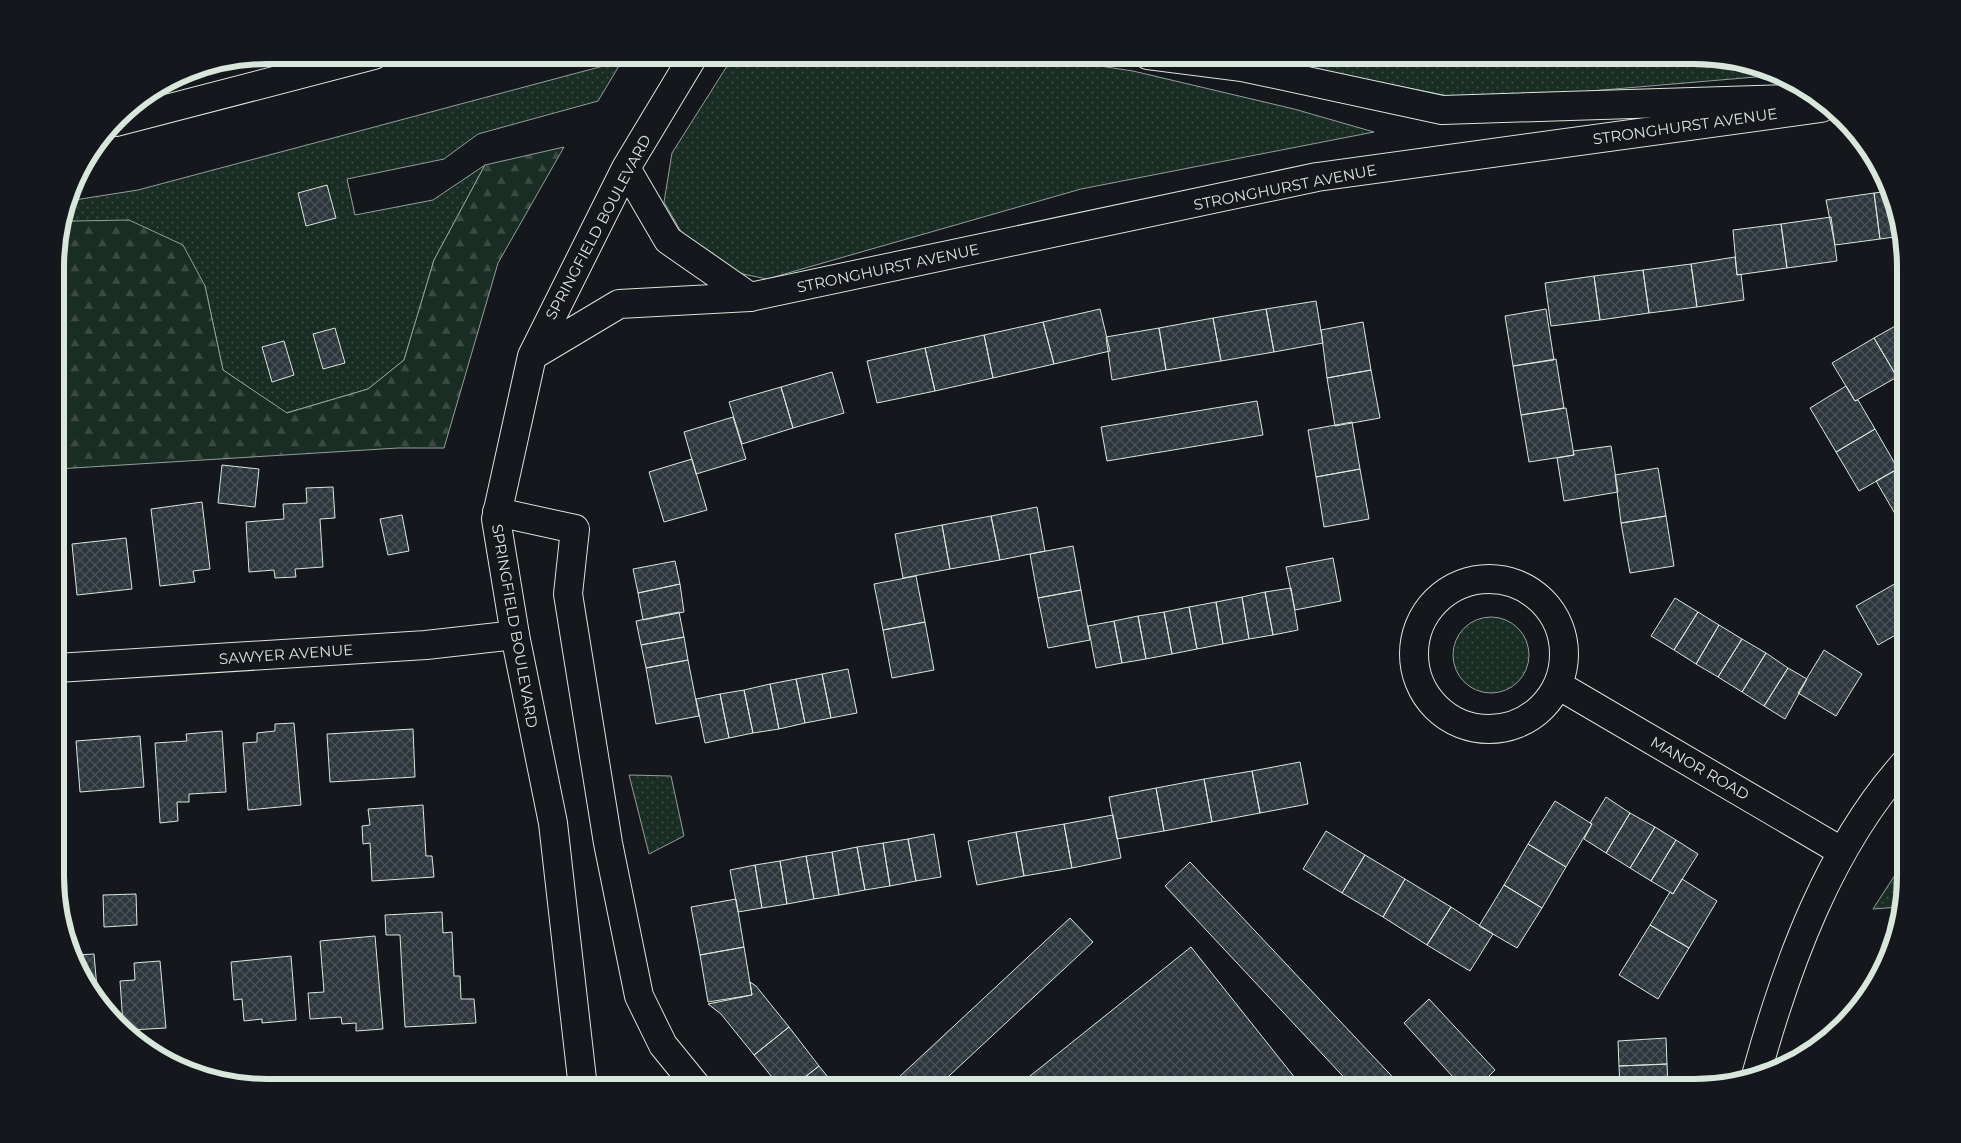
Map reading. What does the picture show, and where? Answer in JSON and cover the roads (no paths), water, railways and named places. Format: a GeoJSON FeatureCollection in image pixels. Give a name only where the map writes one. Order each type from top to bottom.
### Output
{"type":"FeatureCollection","features":[{"type":"Feature","properties":{"kind":"main road"},"geometry":{"type":"LineString","coordinates":[[127,119],[339,64]]}},
{"type":"Feature","properties":{"kind":"main road","name":"SPRINGFIELD BOULEVARD"},"geometry":{"type":"LineString","coordinates":[[582,1079],[552,823],[515,635],[496,519],[532,356],[626,168],[689,64]]}},
{"type":"Feature","properties":{"kind":"main road"},"geometry":{"type":"LineString","coordinates":[[1218,64],[1242,67],[1442,110],[1807,98]]}},
{"type":"Feature","properties":{"kind":"main road","name":"STRONGHURST AVENUE"},"geometry":{"type":"LineString","coordinates":[[532,356],[619,304],[750,297],[1317,177],[1820,108]]}},
{"type":"Feature","properties":{"kind":"main road"},"geometry":{"type":"LineString","coordinates":[[626,168],[668,240],[750,297]]}},
{"type":"Feature","properties":{"kind":"main road"},"geometry":{"type":"LineString","coordinates":[[497,512],[575,529],[568,594],[608,843],[639,996],[663,1045],[691,1079]]}},
{"type":"Feature","properties":{"kind":"main road"},"geometry":{"type":"LineString","coordinates":[[1499,579],[1526,587],[1547,605],[1560,630],[1565,657],[1558,684],[1542,707],[1520,723],[1492,730],[1465,725],[1440,712],[1423,690],[1414,664],[1415,636],[1426,611],[1445,591],[1471,580],[1499,579]]}},
{"type":"Feature","properties":{"kind":"main road","name":"SAWYER AVENUE"},"geometry":{"type":"LineString","coordinates":[[64,668],[426,645],[515,635]]}},
{"type":"Feature","properties":{"kind":"main road","name":"MANOR ROAD"},"geometry":{"type":"LineString","coordinates":[[1558,684],[1841,851]]}},
{"type":"Feature","properties":{"kind":"main road"},"geometry":{"type":"LineString","coordinates":[[1758,1068],[1789,969],[1841,851],[1897,774]]}}]}
